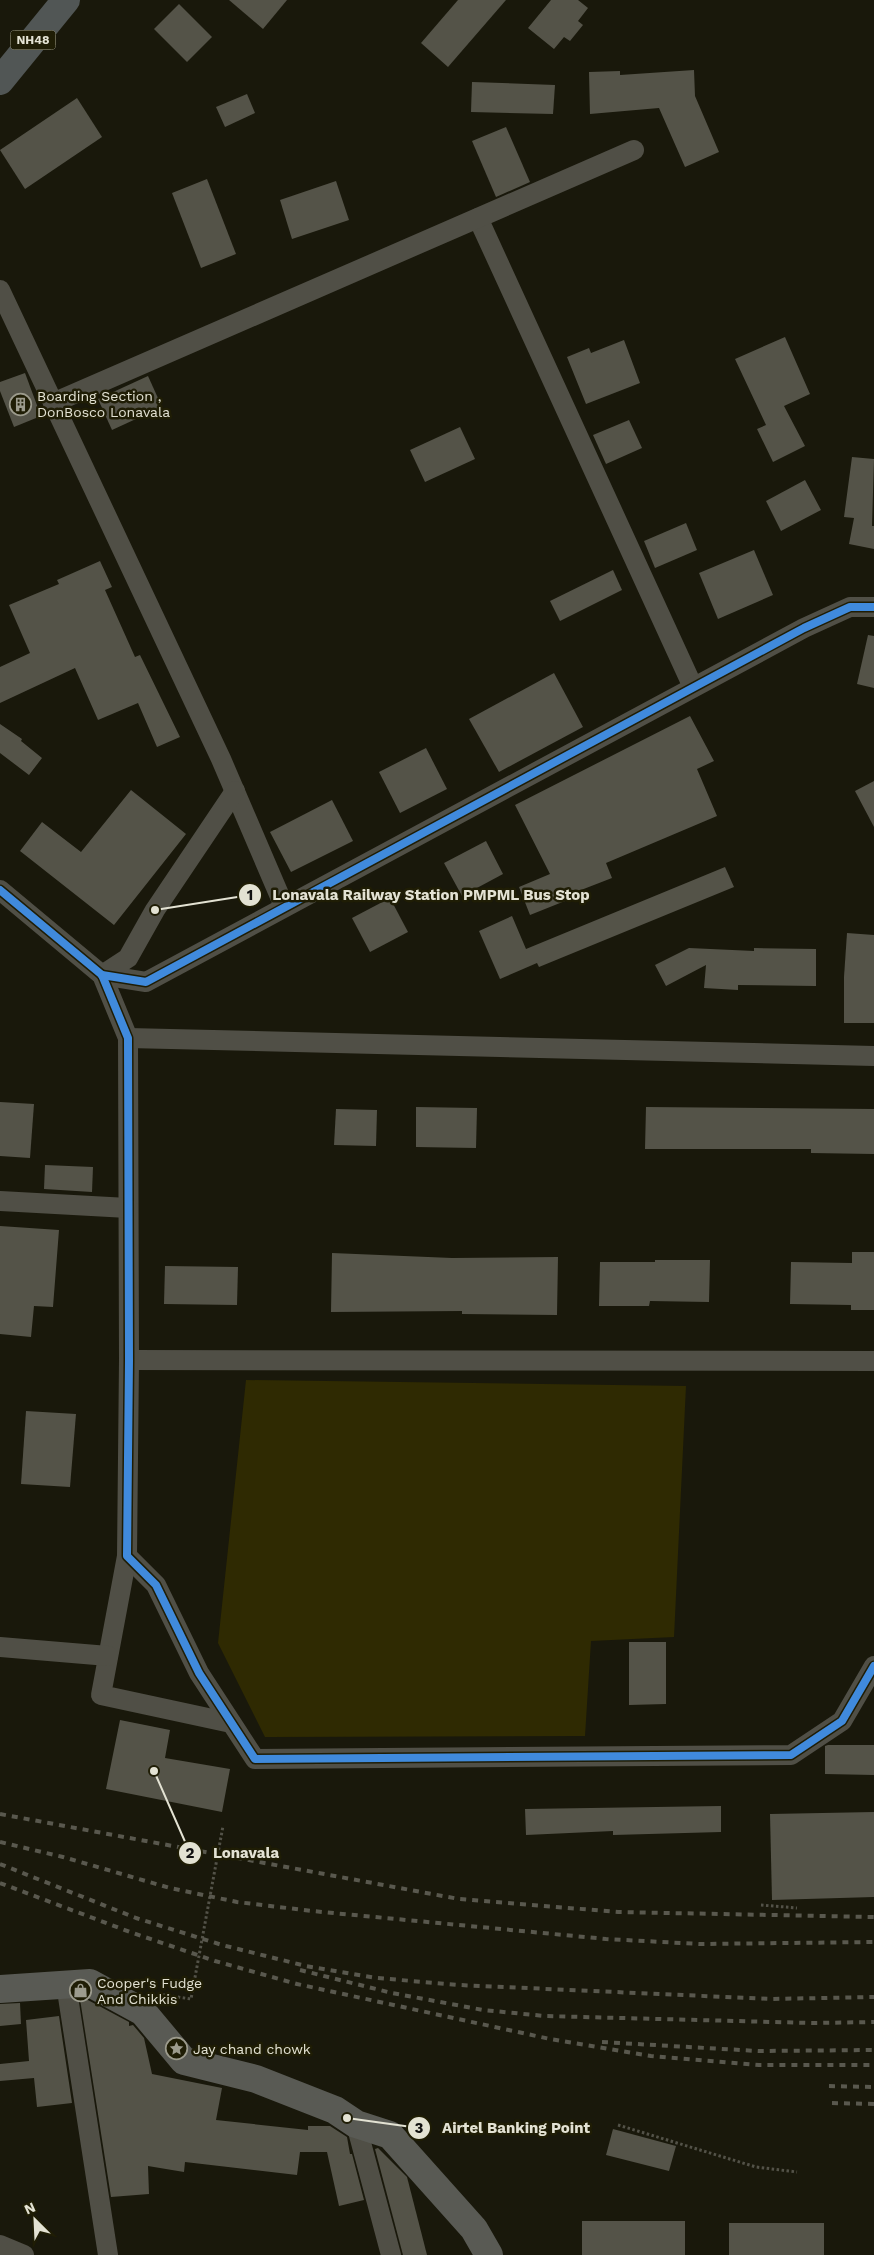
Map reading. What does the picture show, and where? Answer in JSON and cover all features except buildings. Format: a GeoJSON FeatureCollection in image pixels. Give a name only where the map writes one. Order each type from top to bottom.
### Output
{"type":"FeatureCollection","features":[{"type":"Feature","properties":{"kind":"highway","name":"NH48"},"geometry":{"type":"LineString","coordinates":[[0,57],[46,0]]}},
{"type":"Feature","properties":{"kind":"highway","name":"NH48"},"geometry":{"type":"LineString","coordinates":[[0,81],[66,0]]}},
{"type":"Feature","properties":{"kind":"main road"},"geometry":{"type":"LineString","coordinates":[[0,1989],[90,1983],[142,2012],[184,2060],[256,2079],[335,2110],[356,2124],[390,2135],[474,2229],[485,2252]]}},
{"type":"Feature","properties":{"kind":"street"},"geometry":{"type":"LineString","coordinates":[[53,403],[634,150]]}},
{"type":"Feature","properties":{"kind":"street"},"geometry":{"type":"LineString","coordinates":[[478,218],[693,687]]}},
{"type":"Feature","properties":{"kind":"street"},"geometry":{"type":"LineString","coordinates":[[0,290],[235,791],[284,906]]}},
{"type":"Feature","properties":{"kind":"street"},"geometry":{"type":"LineString","coordinates":[[102,975],[146,982],[284,906],[804,628],[850,607],[874,607]]}},
{"type":"Feature","properties":{"kind":"street"},"geometry":{"type":"LineString","coordinates":[[102,975],[128,958],[156,910],[235,791]]}},
{"type":"Feature","properties":{"kind":"street"},"geometry":{"type":"LineString","coordinates":[[0,890],[102,975],[128,1038],[129,1360],[126,1556],[101,1695],[231,1722]]}},
{"type":"Feature","properties":{"kind":"street"},"geometry":{"type":"LineString","coordinates":[[128,1038],[874,1056]]}},
{"type":"Feature","properties":{"kind":"street"},"geometry":{"type":"LineString","coordinates":[[0,1201],[128,1208]]}},
{"type":"Feature","properties":{"kind":"street"},"geometry":{"type":"LineString","coordinates":[[129,1360],[874,1361]]}},
{"type":"Feature","properties":{"kind":"street"},"geometry":{"type":"LineString","coordinates":[[126,1556],[156,1585],[199,1673],[255,1759],[791,1755],[842,1721],[874,1666]]}},
{"type":"Feature","properties":{"kind":"street"},"geometry":{"type":"LineString","coordinates":[[0,1647],[108,1656]]}},
{"type":"Feature","properties":{"kind":"street"},"geometry":{"type":"LineString","coordinates":[[66,1984],[108,2255]]}},
{"type":"Feature","properties":{"kind":"street"},"geometry":{"type":"LineString","coordinates":[[356,2124],[391,2255]]}},
{"type":"Feature","properties":{"kind":"street"},"geometry":{"type":"LineString","coordinates":[[0,2245],[24,2255]]}},
{"type":"Feature","properties":{"kind":"path"},"geometry":{"type":"LineString","coordinates":[[148,1993],[191,1999],[223,1826]]}},
{"type":"Feature","properties":{"kind":"path"},"geometry":{"type":"LineString","coordinates":[[761,1905],[797,1908]]}},
{"type":"Feature","properties":{"kind":"path"},"geometry":{"type":"LineString","coordinates":[[618,2125],[756,2167],[797,2172]]}},
{"type":"Feature","properties":{"kind":"shaded area"},"geometry":{"type":"Polygon","coordinates":[[[246,1380],[686,1386],[674,1637],[591,1641],[585,1736],[265,1737],[218,1643],[246,1380]]]}},
{"type":"Feature","properties":{"kind":"railway"},"geometry":{"type":"LineString","coordinates":[[0,1814],[459,1899],[618,1912],[874,1917]]}},
{"type":"Feature","properties":{"kind":"railway"},"geometry":{"type":"LineString","coordinates":[[0,1842],[63,1857],[170,1888],[237,1902],[312,1911],[606,1939],[700,1944],[874,1942]]}},
{"type":"Feature","properties":{"kind":"railway"},"geometry":{"type":"LineString","coordinates":[[0,1864],[136,1918],[222,1945],[306,1966],[377,1978],[459,1985],[771,1999],[874,1997]]}},
{"type":"Feature","properties":{"kind":"railway"},"geometry":{"type":"LineString","coordinates":[[0,1883],[130,1932],[215,1961],[297,1984],[550,2039],[651,2056],[759,2065],[874,2065]]}},
{"type":"Feature","properties":{"kind":"railway"},"geometry":{"type":"LineString","coordinates":[[300,1970],[392,1993],[483,2010],[545,2016],[812,2023],[874,2022]]}},
{"type":"Feature","properties":{"kind":"railway"},"geometry":{"type":"LineString","coordinates":[[602,2042],[758,2051],[874,2050]]}},
{"type":"Feature","properties":{"kind":"railway"},"geometry":{"type":"LineString","coordinates":[[829,2086],[874,2087]]}},
{"type":"Feature","properties":{"kind":"railway"},"geometry":{"type":"LineString","coordinates":[[832,2103],[874,2104]]}},
{"type":"Feature","properties":{"kind":"cycle path"},"geometry":{"type":"LineString","coordinates":[[102,975],[146,982],[804,628],[850,607],[874,607]]}},
{"type":"Feature","properties":{"kind":"cycle path"},"geometry":{"type":"LineString","coordinates":[[0,890],[102,975],[128,1038],[129,1360],[127,1556],[156,1585],[199,1673],[255,1759],[791,1755],[842,1721],[874,1666]]}},
{"type":"Feature","properties":{"kind":"place","name":"Boarding Section , DonBosco Lonavala"},"geometry":{"type":"Point","coordinates":[21,404]}},
{"type":"Feature","properties":{"kind":"place","name":"Lonavala Railway Station PMPML Bus Stop"},"geometry":{"type":"Point","coordinates":[155,910]}},
{"type":"Feature","properties":{"kind":"place","name":"Lonavala"},"geometry":{"type":"Point","coordinates":[154,1771]}},
{"type":"Feature","properties":{"kind":"place","name":"Cooper's Fudge And Chikkis"},"geometry":{"type":"Point","coordinates":[81,1991]}},
{"type":"Feature","properties":{"kind":"place","name":"Jay chand chowk"},"geometry":{"type":"Point","coordinates":[177,2049]}},
{"type":"Feature","properties":{"kind":"place","name":"Airtel Banking Point"},"geometry":{"type":"Point","coordinates":[347,2118]}}]}
